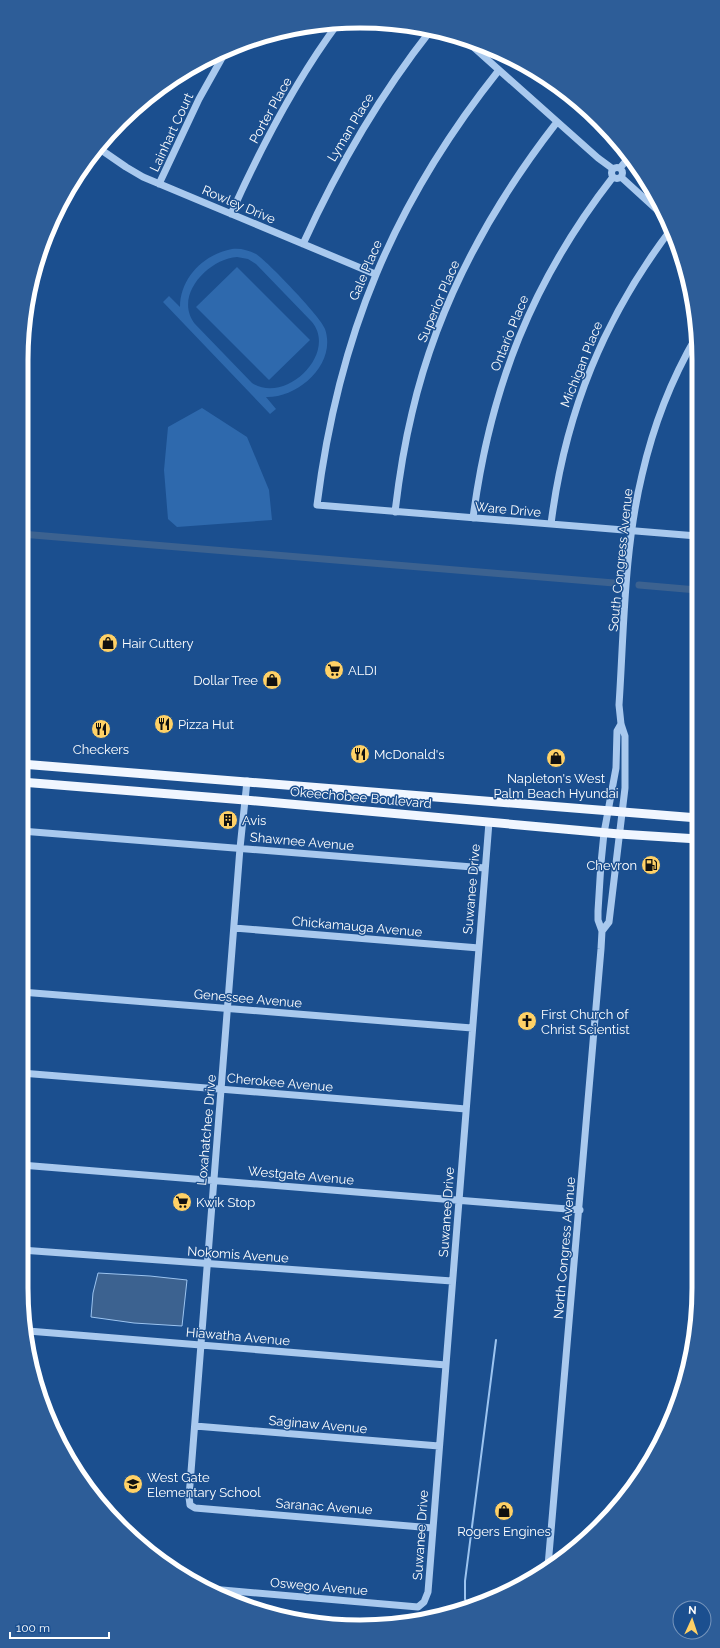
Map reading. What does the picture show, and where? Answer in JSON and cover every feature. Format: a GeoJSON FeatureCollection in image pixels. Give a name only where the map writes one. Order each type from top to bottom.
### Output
{"type":"FeatureCollection","features":[{"type":"Feature","properties":{"kind":"main road","name":"Okeechobee Boulevard"},"geometry":{"type":"LineString","coordinates":[[28,765],[692,818]]}},
{"type":"Feature","properties":{"kind":"main road","name":"Okeechobee Boulevard"},"geometry":{"type":"LineString","coordinates":[[28,783],[245,800],[604,833],[692,839]]}},
{"type":"Feature","properties":{"kind":"street","name":"Porter Place"},"geometry":{"type":"LineString","coordinates":[[231,214],[274,125],[299,82],[334,29]]}},
{"type":"Feature","properties":{"kind":"street","name":"Lyman Place"},"geometry":{"type":"LineString","coordinates":[[303,244],[320,206],[355,140],[394,78],[427,35]]}},
{"type":"Feature","properties":{"kind":"street"},"geometry":{"type":"LineString","coordinates":[[475,49],[615,172],[617,179],[621,177],[656,209]]}},
{"type":"Feature","properties":{"kind":"street","name":"Lainhart Court"},"geometry":{"type":"LineString","coordinates":[[159,184],[199,99],[222,58]]}},
{"type":"Feature","properties":{"kind":"street","name":"Gale Place"},"geometry":{"type":"LineString","coordinates":[[317,505],[334,401],[351,342],[375,274],[399,223],[438,154],[478,96],[499,70]]}},
{"type":"Feature","properties":{"kind":"street","name":"Superior Place"},"geometry":{"type":"LineString","coordinates":[[395,512],[399,477],[412,411],[429,354],[443,316],[467,262],[499,204],[525,164],[557,122]]}},
{"type":"Feature","properties":{"kind":"street","name":"Rowley Drive"},"geometry":{"type":"LineString","coordinates":[[103,151],[126,167],[159,184],[375,274]]}},
{"type":"Feature","properties":{"kind":"street","name":"Ontario Place"},"geometry":{"type":"LineString","coordinates":[[473,518],[479,473],[489,426],[505,373],[519,336],[561,251],[615,172],[625,161]]}},
{"type":"Feature","properties":{"kind":"street","name":"Michigan Place"},"geometry":{"type":"LineString","coordinates":[[551,524],[557,479],[571,421],[588,372],[624,299],[644,267],[667,234]]}},
{"type":"Feature","properties":{"kind":"street","name":"South Congress Avenue"},"geometry":{"type":"LineString","coordinates":[[623,812],[625,788],[625,736],[621,724],[619,705],[626,589],[632,531],[641,476],[654,430],[677,373],[691,346]]}},
{"type":"Feature","properties":{"kind":"street","name":"Ware Drive"},"geometry":{"type":"LineString","coordinates":[[317,505],[692,536]]}},
{"type":"Feature","properties":{"kind":"street","name":"South Congress Avenue"},"geometry":{"type":"LineString","coordinates":[[608,811],[616,768],[617,731],[621,724]]}},
{"type":"Feature","properties":{"kind":"street","name":"Loxahatchee Drive"},"geometry":{"type":"LineString","coordinates":[[190,1505],[189,1497],[207,1264],[240,848],[247,781]]}},
{"type":"Feature","properties":{"kind":"street","name":"North Congress Avenue"},"geometry":{"type":"LineString","coordinates":[[548,1561],[580,1210],[602,931],[598,920],[598,911],[604,833],[608,811]]}},
{"type":"Feature","properties":{"kind":"street","name":"North Congress Avenue"},"geometry":{"type":"LineString","coordinates":[[602,931],[609,922],[623,812]]}},
{"type":"Feature","properties":{"kind":"street","name":"Suwanee Drive"},"geometry":{"type":"LineString","coordinates":[[424,1602],[428,1592],[489,822]]}},
{"type":"Feature","properties":{"kind":"street","name":"Shawnee Avenue"},"geometry":{"type":"LineString","coordinates":[[28,832],[485,868]]}},
{"type":"Feature","properties":{"kind":"street","name":"Chickamauga Avenue"},"geometry":{"type":"LineString","coordinates":[[234,928],[479,948]]}},
{"type":"Feature","properties":{"kind":"street","name":"Genessee Avenue"},"geometry":{"type":"LineString","coordinates":[[28,993],[472,1028]]}},
{"type":"Feature","properties":{"kind":"street","name":"Cherokee Avenue"},"geometry":{"type":"LineString","coordinates":[[28,1074],[466,1109]]}},
{"type":"Feature","properties":{"kind":"street","name":"Westgate Avenue"},"geometry":{"type":"LineString","coordinates":[[28,1166],[580,1210]]}},
{"type":"Feature","properties":{"kind":"street","name":"Nokomis Avenue"},"geometry":{"type":"LineString","coordinates":[[28,1251],[452,1281]]}},
{"type":"Feature","properties":{"kind":"street","name":"Hiawatha Avenue"},"geometry":{"type":"LineString","coordinates":[[31,1331],[446,1365]]}},
{"type":"Feature","properties":{"kind":"street","name":"Saginaw Avenue"},"geometry":{"type":"LineString","coordinates":[[195,1426],[439,1446]]}},
{"type":"Feature","properties":{"kind":"street","name":"Saranac Avenue"},"geometry":{"type":"LineString","coordinates":[[190,1505],[195,1508],[433,1528]]}},
{"type":"Feature","properties":{"kind":"street","name":"Oswego Avenue"},"geometry":{"type":"LineString","coordinates":[[224,1591],[418,1607],[424,1602]]}},
{"type":"Feature","properties":{"kind":"shaded area"},"geometry":{"type":"Polygon","coordinates":[[[232,249],[247,250],[262,258],[314,313],[325,329],[327,342],[325,355],[320,366],[302,385],[290,392],[278,396],[266,397],[276,409],[270,414],[163,302],[169,296],[180,307],[184,286],[189,277],[203,262],[222,252],[232,249]],[[237,257],[226,259],[215,264],[205,272],[191,291],[188,302],[189,313],[195,324],[252,383],[265,388],[279,387],[292,382],[304,373],[313,361],[318,348],[318,335],[312,322],[256,264],[248,259],[237,257]]]}},
{"type":"Feature","properties":{"kind":"shaded area"},"geometry":{"type":"Polygon","coordinates":[[[237,267],[310,340],[269,380],[196,307],[237,267]]]}},
{"type":"Feature","properties":{"kind":"shaded area"},"geometry":{"type":"Polygon","coordinates":[[[202,408],[247,437],[269,490],[272,520],[177,527],[168,519],[164,470],[168,427],[202,408]]]}},
{"type":"Feature","properties":{"kind":"shaded area"},"geometry":{"type":"Polygon","coordinates":[[[98,1273],[187,1280],[182,1326],[134,1323],[91,1317],[93,1293],[98,1273]]]}},
{"type":"Feature","properties":{"kind":"waterway"},"geometry":{"type":"LineString","coordinates":[[28,535],[614,583]]}},
{"type":"Feature","properties":{"kind":"waterway"},"geometry":{"type":"LineString","coordinates":[[639,585],[692,590]]}},
{"type":"Feature","properties":{"kind":"waterway"},"geometry":{"type":"LineString","coordinates":[[467,1602],[465,1599],[465,1581],[496,1340]]}},
{"type":"Feature","properties":{"kind":"place","name":"Hair Cuttery"},"geometry":{"type":"Point","coordinates":[108,643]}},
{"type":"Feature","properties":{"kind":"place","name":"ALDI"},"geometry":{"type":"Point","coordinates":[334,670]}},
{"type":"Feature","properties":{"kind":"place","name":"Dollar Tree"},"geometry":{"type":"Point","coordinates":[272,680]}},
{"type":"Feature","properties":{"kind":"place","name":"Pizza Hut"},"geometry":{"type":"Point","coordinates":[164,724]}},
{"type":"Feature","properties":{"kind":"place","name":"Checkers"},"geometry":{"type":"Point","coordinates":[101,729]}},
{"type":"Feature","properties":{"kind":"place","name":"McDonald's"},"geometry":{"type":"Point","coordinates":[360,754]}},
{"type":"Feature","properties":{"kind":"place","name":"Napleton's West Palm Beach Hyundai"},"geometry":{"type":"Point","coordinates":[556,758]}},
{"type":"Feature","properties":{"kind":"place","name":"Avis"},"geometry":{"type":"Point","coordinates":[228,820]}},
{"type":"Feature","properties":{"kind":"place","name":"Chevron"},"geometry":{"type":"Point","coordinates":[651,865]}},
{"type":"Feature","properties":{"kind":"place","name":"First Church of Christ Scientist"},"geometry":{"type":"Point","coordinates":[527,1021]}},
{"type":"Feature","properties":{"kind":"place","name":"Kwik Stop"},"geometry":{"type":"Point","coordinates":[182,1202]}},
{"type":"Feature","properties":{"kind":"place","name":"West Gate Elementary School"},"geometry":{"type":"Point","coordinates":[133,1484]}},
{"type":"Feature","properties":{"kind":"place","name":"Rogers Engines"},"geometry":{"type":"Point","coordinates":[504,1511]}}]}
